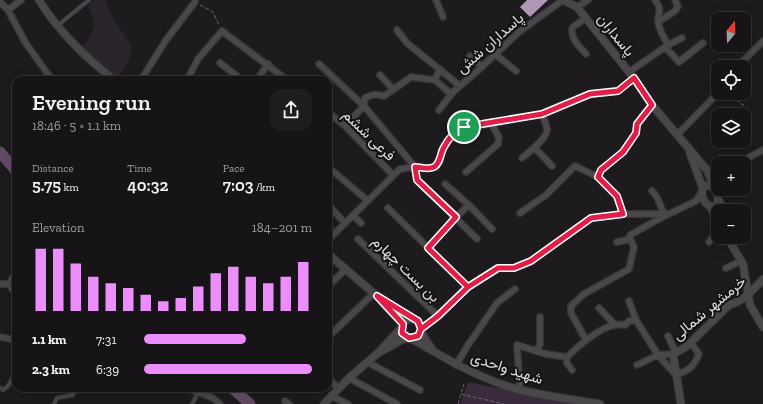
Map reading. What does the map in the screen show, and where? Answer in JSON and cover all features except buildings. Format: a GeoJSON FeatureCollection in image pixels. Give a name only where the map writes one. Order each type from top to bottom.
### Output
{"type":"FeatureCollection","features":[{"type":"Feature","properties":{"kind":"street"},"geometry":{"type":"LineString","coordinates":[[8,10],[21,0]]}},
{"type":"Feature","properties":{"kind":"street"},"geometry":{"type":"LineString","coordinates":[[38,0],[57,26],[74,45],[109,76]]}},
{"type":"Feature","properties":{"kind":"street"},"geometry":{"type":"LineString","coordinates":[[436,0],[443,17]]}},
{"type":"Feature","properties":{"kind":"street","name":"پاسداران"},"geometry":{"type":"LineString","coordinates":[[563,0],[576,4],[631,75],[652,105],[689,149],[711,172]]}},
{"type":"Feature","properties":{"kind":"street","name":"پاسداران شش"},"geometry":{"type":"LineString","coordinates":[[439,110],[451,94],[519,32],[563,0]]}},
{"type":"Feature","properties":{"kind":"street"},"geometry":{"type":"LineString","coordinates":[[576,4],[588,0]]}},
{"type":"Feature","properties":{"kind":"street"},"geometry":{"type":"LineString","coordinates":[[655,0],[660,11],[658,22],[667,46],[679,62],[703,43]]}},
{"type":"Feature","properties":{"kind":"street"},"geometry":{"type":"LineString","coordinates":[[658,22],[675,11],[678,6],[675,0]]}},
{"type":"Feature","properties":{"kind":"street"},"geometry":{"type":"LineString","coordinates":[[0,2],[8,10],[24,42],[49,76]]}},
{"type":"Feature","properties":{"kind":"street"},"geometry":{"type":"LineString","coordinates":[[144,76],[166,40],[194,2]]}},
{"type":"Feature","properties":{"kind":"street"},"geometry":{"type":"LineString","coordinates":[[586,18],[573,27],[572,34],[573,38],[586,54]]}},
{"type":"Feature","properties":{"kind":"street"},"geometry":{"type":"LineString","coordinates":[[397,30],[425,59],[440,69],[460,86]]}},
{"type":"Feature","properties":{"kind":"street"},"geometry":{"type":"LineString","coordinates":[[189,76],[198,59],[222,31],[283,76]]}},
{"type":"Feature","properties":{"kind":"street"},"geometry":{"type":"LineString","coordinates":[[332,236],[400,169],[435,167],[439,161],[443,148],[460,129],[491,122],[542,114],[590,94],[618,91],[631,75],[667,46],[682,38]]}},
{"type":"Feature","properties":{"kind":"street"},"geometry":{"type":"LineString","coordinates":[[744,60],[763,41]]}},
{"type":"Feature","properties":{"kind":"street"},"geometry":{"type":"LineString","coordinates":[[496,54],[516,71]]}},
{"type":"Feature","properties":{"kind":"street"},"geometry":{"type":"LineString","coordinates":[[470,56],[482,67]]}},
{"type":"Feature","properties":{"kind":"street"},"geometry":{"type":"LineString","coordinates":[[220,63],[237,76]]}},
{"type":"Feature","properties":{"kind":"street"},"geometry":{"type":"LineString","coordinates":[[260,76],[268,64]]}},
{"type":"Feature","properties":{"kind":"street"},"geometry":{"type":"LineString","coordinates":[[319,64],[332,76]]}},
{"type":"Feature","properties":{"kind":"street"},"geometry":{"type":"LineString","coordinates":[[435,80],[440,69]]}},
{"type":"Feature","properties":{"kind":"street"},"geometry":{"type":"LineString","coordinates":[[380,75],[393,89]]}},
{"type":"Feature","properties":{"kind":"street"},"geometry":{"type":"LineString","coordinates":[[332,76],[364,106],[415,167],[417,180],[477,239]]}},
{"type":"Feature","properties":{"kind":"street"},"geometry":{"type":"LineString","coordinates":[[345,126],[364,106],[365,98],[375,94],[384,96],[411,77],[435,80],[451,94]]}},
{"type":"Feature","properties":{"kind":"street"},"geometry":{"type":"LineString","coordinates":[[677,135],[711,100]]}},
{"type":"Feature","properties":{"kind":"street"},"geometry":{"type":"LineString","coordinates":[[598,177],[601,170],[623,152],[636,133],[637,124],[652,105]]}},
{"type":"Feature","properties":{"kind":"street"},"geometry":{"type":"LineString","coordinates":[[522,158],[535,148],[546,135],[547,130],[542,114]]}},
{"type":"Feature","properties":{"kind":"street","name":"فرعی ششم"},"geometry":{"type":"LineString","coordinates":[[332,115],[345,126],[393,175]]}},
{"type":"Feature","properties":{"kind":"street"},"geometry":{"type":"LineString","coordinates":[[466,172],[498,144],[499,138],[491,122]]}},
{"type":"Feature","properties":{"kind":"street"},"geometry":{"type":"LineString","coordinates":[[535,148],[552,166]]}},
{"type":"Feature","properties":{"kind":"street"},"geometry":{"type":"LineString","coordinates":[[689,149],[702,190],[703,200],[711,210]]}},
{"type":"Feature","properties":{"kind":"street"},"geometry":{"type":"LineString","coordinates":[[751,156],[763,150]]}},
{"type":"Feature","properties":{"kind":"street"},"geometry":{"type":"LineString","coordinates":[[520,213],[546,195],[574,166],[598,177],[617,196],[623,214]]}},
{"type":"Feature","properties":{"kind":"street"},"geometry":{"type":"LineString","coordinates":[[332,170],[367,200]]}},
{"type":"Feature","properties":{"kind":"street"},"geometry":{"type":"LineString","coordinates":[[445,184],[469,205],[492,229]]}},
{"type":"Feature","properties":{"kind":"street"},"geometry":{"type":"LineString","coordinates":[[617,242],[630,238],[632,234],[666,214],[696,201],[705,186],[708,185],[711,186]]}},
{"type":"Feature","properties":{"kind":"street"},"geometry":{"type":"LineString","coordinates":[[652,191],[666,214]]}},
{"type":"Feature","properties":{"kind":"street"},"geometry":{"type":"LineString","coordinates":[[717,196],[720,204]]}},
{"type":"Feature","properties":{"kind":"street"},"geometry":{"type":"LineString","coordinates":[[696,201],[715,207],[717,206],[718,199]]}},
{"type":"Feature","properties":{"kind":"street"},"geometry":{"type":"LineString","coordinates":[[428,248],[469,205]]}},
{"type":"Feature","properties":{"kind":"street"},"geometry":{"type":"LineString","coordinates":[[388,208],[468,287]]}},
{"type":"Feature","properties":{"kind":"street"},"geometry":{"type":"LineString","coordinates":[[332,209],[345,223]]}},
{"type":"Feature","properties":{"kind":"street"},"geometry":{"type":"LineString","coordinates":[[378,353],[408,338],[415,338],[421,330],[468,287],[498,268],[514,268],[531,261],[591,218],[623,214],[666,214]]}},
{"type":"Feature","properties":{"kind":"street"},"geometry":{"type":"LineString","coordinates":[[353,215],[361,223]]}},
{"type":"Feature","properties":{"kind":"street"},"geometry":{"type":"LineString","coordinates":[[586,340],[571,313],[571,306],[584,294],[629,269],[634,247],[630,238]]}},
{"type":"Feature","properties":{"kind":"street","name":"بن بست چهارم"},"geometry":{"type":"LineString","coordinates":[[358,240],[438,316]]}},
{"type":"Feature","properties":{"kind":"street"},"geometry":{"type":"LineString","coordinates":[[731,244],[741,261],[750,305],[763,327]]}},
{"type":"Feature","properties":{"kind":"street"},"geometry":{"type":"LineString","coordinates":[[733,244],[734,248]]}},
{"type":"Feature","properties":{"kind":"street"},"geometry":{"type":"LineString","coordinates":[[332,257],[376,295],[412,319],[418,321],[421,330],[433,351]]}},
{"type":"Feature","properties":{"kind":"street"},"geometry":{"type":"LineString","coordinates":[[726,268],[741,261]]}},
{"type":"Feature","properties":{"kind":"street"},"geometry":{"type":"LineString","coordinates":[[332,282],[346,269]]}},
{"type":"Feature","properties":{"kind":"street","name":"خرمشهر شمالی"},"geometry":{"type":"LineString","coordinates":[[681,404],[674,353],[686,347],[729,305],[737,303],[763,278]]}},
{"type":"Feature","properties":{"kind":"street"},"geometry":{"type":"LineString","coordinates":[[0,284],[8,284]]}},
{"type":"Feature","properties":{"kind":"street"},"geometry":{"type":"LineString","coordinates":[[456,365],[497,303],[515,289]]}},
{"type":"Feature","properties":{"kind":"street"},"geometry":{"type":"LineString","coordinates":[[376,295],[402,326],[402,333],[408,338]]}},
{"type":"Feature","properties":{"kind":"street"},"geometry":{"type":"LineString","coordinates":[[332,334],[376,295]]}},
{"type":"Feature","properties":{"kind":"street"},"geometry":{"type":"LineString","coordinates":[[628,301],[636,320],[658,355],[676,375],[691,368],[696,362],[699,354],[690,343]]}},
{"type":"Feature","properties":{"kind":"street"},"geometry":{"type":"LineString","coordinates":[[599,308],[615,325]]}},
{"type":"Feature","properties":{"kind":"street"},"geometry":{"type":"LineString","coordinates":[[537,351],[540,344],[540,317]]}},
{"type":"Feature","properties":{"kind":"street"},"geometry":{"type":"LineString","coordinates":[[324,404],[349,378],[378,353],[407,320],[412,319]]}},
{"type":"Feature","properties":{"kind":"street"},"geometry":{"type":"LineString","coordinates":[[572,370],[566,363],[567,357],[586,340],[615,325],[625,325],[629,321],[636,320]]}},
{"type":"Feature","properties":{"kind":"street"},"geometry":{"type":"LineString","coordinates":[[637,365],[658,355],[674,353],[668,336]]}},
{"type":"Feature","properties":{"kind":"street"},"geometry":{"type":"LineString","coordinates":[[0,337],[12,339]]}},
{"type":"Feature","properties":{"kind":"street","name":"شهید واحدی"},"geometry":{"type":"LineString","coordinates":[[408,338],[456,365],[520,390],[569,400],[600,404]]}},
{"type":"Feature","properties":{"kind":"street"},"geometry":{"type":"LineString","coordinates":[[520,390],[517,345],[546,354],[567,357]]}},
{"type":"Feature","properties":{"kind":"street"},"geometry":{"type":"LineString","coordinates":[[367,362],[420,390]]}},
{"type":"Feature","properties":{"kind":"street"},"geometry":{"type":"LineString","coordinates":[[349,378],[397,404]]}},
{"type":"Feature","properties":{"kind":"street"},"geometry":{"type":"LineString","coordinates":[[332,382],[339,389]]}},
{"type":"Feature","properties":{"kind":"street"},"geometry":{"type":"LineString","coordinates":[[198,393],[213,398],[220,404]]}},
{"type":"Feature","properties":{"kind":"street"},"geometry":{"type":"LineString","coordinates":[[331,396],[348,404]]}},
{"type":"Feature","properties":{"kind":"lane"},"geometry":{"type":"LineString","coordinates":[[57,26],[88,0]]}},
{"type":"Feature","properties":{"kind":"lane"},"geometry":{"type":"LineString","coordinates":[[12,276],[8,284],[12,291]]}},
{"type":"Feature","properties":{"kind":"lane"},"geometry":{"type":"LineString","coordinates":[[0,388],[3,390],[8,386],[12,378]]}},
{"type":"Feature","properties":{"kind":"lane"},"geometry":{"type":"LineString","coordinates":[[54,404],[57,398],[73,394],[74,392]]}},
{"type":"Feature","properties":{"kind":"lane"},"geometry":{"type":"LineString","coordinates":[[192,404],[198,393]]}},
{"type":"Feature","properties":{"kind":"path"},"geometry":{"type":"LineString","coordinates":[[194,2],[213,12],[222,31]]}},
{"type":"Feature","properties":{"kind":"path"},"geometry":{"type":"LineString","coordinates":[[736,100],[746,107]]}},
{"type":"Feature","properties":{"kind":"path"},"geometry":{"type":"LineString","coordinates":[[458,404],[464,384]]}},
{"type":"Feature","properties":{"kind":"path"},"geometry":{"type":"LineString","coordinates":[[461,394],[504,404]]}},
{"type":"Feature","properties":{"kind":"shaded area"},"geometry":{"type":"Polygon","coordinates":[[[94,0],[105,0],[112,17],[132,46],[128,63],[119,76],[113,76],[79,50],[87,42],[94,27],[92,15],[88,6],[94,0]]]}},
{"type":"Feature","properties":{"kind":"shaded area"},"geometry":{"type":"Polygon","coordinates":[[[468,382],[577,404],[460,404],[468,382]]]}},
{"type":"Feature","properties":{"kind":"waterway"},"geometry":{"type":"LineString","coordinates":[[0,152],[12,166]]}},
{"type":"Feature","properties":{"kind":"waterway"},"geometry":{"type":"LineString","coordinates":[[236,392],[250,404]]}},
{"type":"Feature","properties":{"kind":"route"},"geometry":{"type":"LineString","coordinates":[[464,127],[456,132],[443,148],[439,161],[435,167],[415,167],[417,180],[456,217],[428,248],[468,287],[438,316],[421,329],[418,321],[412,319],[377,296],[403,324],[402,333],[404,336],[409,338],[415,338],[418,336],[421,329],[438,316],[468,287],[498,268],[514,268],[531,261],[591,218],[623,214],[617,196],[598,177],[601,170],[623,152],[634,137],[637,124],[652,105],[634,78],[618,91],[590,94],[542,114],[464,127]]}}]}
